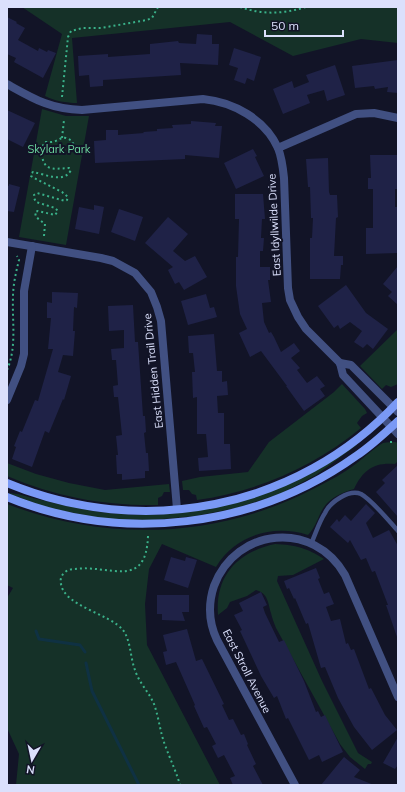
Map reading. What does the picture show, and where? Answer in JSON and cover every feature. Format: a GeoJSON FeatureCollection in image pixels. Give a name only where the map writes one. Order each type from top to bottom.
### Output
{"type":"FeatureCollection","features":[{"type":"Feature","properties":{"kind":"street","name":"East Idyllwilde Drive"},"geometry":{"type":"LineString","coordinates":[[7,84],[47,104],[68,110],[197,99],[218,101],[241,110],[255,119],[266,130],[278,148],[282,163],[284,178],[288,288],[290,300],[301,323],[340,363],[343,375],[398,434]]}},
{"type":"Feature","properties":{"kind":"street"},"geometry":{"type":"LineString","coordinates":[[278,148],[356,114],[380,113],[398,118]]}},
{"type":"Feature","properties":{"kind":"street","name":"East Hidden Trail Drive"},"geometry":{"type":"LineString","coordinates":[[7,242],[113,261],[135,273],[151,292],[161,321],[178,509]]}},
{"type":"Feature","properties":{"kind":"street"},"geometry":{"type":"LineString","coordinates":[[7,400],[21,366],[24,354],[24,291],[32,246]]}},
{"type":"Feature","properties":{"kind":"street","name":"East Idyllwilde Drive"},"geometry":{"type":"LineString","coordinates":[[340,363],[351,365],[396,407]]}},
{"type":"Feature","properties":{"kind":"street"},"geometry":{"type":"LineString","coordinates":[[7,483],[52,499],[90,507],[136,511],[178,509],[213,505],[242,498],[290,480],[335,455],[396,407]]}},
{"type":"Feature","properties":{"kind":"street"},"geometry":{"type":"LineString","coordinates":[[7,497],[72,517],[107,522],[166,523],[212,518],[260,505],[303,488],[356,457],[398,421]]}},
{"type":"Feature","properties":{"kind":"street","name":"East Stroll Avenue"},"geometry":{"type":"LineString","coordinates":[[295,785],[213,630],[210,614],[212,593],[219,575],[228,562],[238,552],[248,546],[266,539],[288,537],[300,539],[311,544],[323,550],[332,558],[345,575],[398,697]]}},
{"type":"Feature","properties":{"kind":"lane"},"geometry":{"type":"LineString","coordinates":[[311,544],[327,509],[340,498],[352,493],[360,494],[368,500],[398,531]]}},
{"type":"Feature","properties":{"kind":"path"},"geometry":{"type":"LineString","coordinates":[[62,97],[68,37],[71,31],[83,28],[101,28],[147,20],[152,18],[158,7]]}},
{"type":"Feature","properties":{"kind":"path"},"geometry":{"type":"LineString","coordinates":[[240,7],[252,11],[283,13],[306,7]]}},
{"type":"Feature","properties":{"kind":"path"},"geometry":{"type":"LineString","coordinates":[[62,138],[64,120]]}},
{"type":"Feature","properties":{"kind":"path"},"geometry":{"type":"LineString","coordinates":[[44,236],[45,224],[36,217],[35,212],[38,211],[55,214],[58,211],[55,208],[36,202],[34,195],[37,193],[65,201],[68,197],[62,192],[31,175],[33,172],[60,178],[69,174],[71,170],[69,168],[54,170],[47,167],[41,152],[45,142],[55,141],[62,138],[72,141],[75,148]]}},
{"type":"Feature","properties":{"kind":"path"},"geometry":{"type":"LineString","coordinates":[[7,370],[14,343],[13,299],[19,260],[18,256]]}},
{"type":"Feature","properties":{"kind":"path"},"geometry":{"type":"LineString","coordinates":[[148,536],[145,557],[135,568],[125,572],[84,568],[72,569],[66,571],[63,575],[61,585],[62,589],[70,598],[115,623],[126,634],[135,671],[153,704],[165,746],[180,785]]}},
{"type":"Feature","properties":{"kind":"green space"},"geometry":{"type":"Polygon","coordinates":[[[22,7],[398,7],[398,43],[361,39],[293,56],[230,22],[72,38],[77,103],[69,103],[45,96],[62,34],[22,7]]]}},
{"type":"Feature","properties":{"kind":"green space","name":"Skylark Park"},"geometry":{"type":"Polygon","coordinates":[[[42,109],[66,116],[89,116],[66,245],[19,237],[42,109]]]}},
{"type":"Feature","properties":{"kind":"green space"},"geometry":{"type":"Polygon","coordinates":[[[398,329],[398,384],[391,387],[386,385],[382,389],[360,366],[398,329]]]}},
{"type":"Feature","properties":{"kind":"green space"},"geometry":{"type":"Polygon","coordinates":[[[342,384],[367,413],[362,416],[357,423],[361,428],[324,455],[284,476],[241,491],[197,500],[196,495],[192,494],[189,490],[183,490],[182,481],[200,477],[248,472],[269,442],[334,392],[342,384]]]}},
{"type":"Feature","properties":{"kind":"green space"},"geometry":{"type":"Polygon","coordinates":[[[383,443],[398,443],[398,461],[395,464],[381,464],[375,466],[365,472],[357,482],[354,489],[342,493],[330,500],[324,507],[313,529],[308,535],[282,531],[256,535],[233,547],[216,567],[162,544],[149,569],[145,604],[147,645],[220,785],[16,785],[19,754],[7,728],[7,598],[13,588],[7,585],[7,504],[45,517],[84,525],[123,529],[163,529],[202,525],[241,517],[279,505],[336,477],[352,467],[383,443]]]}},
{"type":"Feature","properties":{"kind":"green space"},"geometry":{"type":"Polygon","coordinates":[[[356,444],[357,445],[316,475],[282,493],[236,508],[195,516],[152,520],[106,519],[48,508],[8,493],[19,494],[100,512],[134,515],[168,514],[202,510],[267,492],[298,479],[328,463],[356,444]]]}},
{"type":"Feature","properties":{"kind":"green space"},"geometry":{"type":"Polygon","coordinates":[[[7,463],[36,474],[69,483],[105,490],[169,484],[170,492],[164,492],[162,496],[158,498],[158,505],[119,504],[81,499],[44,490],[7,476],[7,463]]]}},
{"type":"Feature","properties":{"kind":"green space"},"geometry":{"type":"Polygon","coordinates":[[[275,544],[301,548],[324,559],[293,575],[278,576],[277,581],[322,681],[358,753],[372,762],[371,764],[368,764],[365,769],[350,757],[340,744],[276,628],[268,602],[263,593],[256,590],[247,596],[230,602],[227,608],[218,615],[220,588],[225,577],[232,568],[240,559],[250,553],[275,544]]]}},
{"type":"Feature","properties":{"kind":"building"},"geometry":{"type":"Polygon","coordinates":[[[7,17],[25,28],[18,40],[38,51],[39,48],[47,52],[48,50],[56,53],[43,78],[14,62],[16,58],[7,54],[7,17]]]}},
{"type":"Feature","properties":{"kind":"building"},"geometry":{"type":"Polygon","coordinates":[[[197,34],[212,35],[212,44],[219,44],[218,65],[180,63],[181,75],[103,80],[103,86],[90,87],[89,75],[79,76],[78,56],[108,54],[108,57],[150,54],[150,44],[178,41],[179,43],[196,44],[197,34]]]}},
{"type":"Feature","properties":{"kind":"building"},"geometry":{"type":"Polygon","coordinates":[[[234,48],[261,57],[254,81],[247,78],[245,84],[234,80],[238,68],[229,65],[234,48]]]}},
{"type":"Feature","properties":{"kind":"building"},"geometry":{"type":"Polygon","coordinates":[[[398,60],[398,93],[387,92],[388,87],[375,89],[374,86],[355,88],[352,66],[398,60]]]}},
{"type":"Feature","properties":{"kind":"building"},"geometry":{"type":"Polygon","coordinates":[[[335,65],[345,95],[327,101],[324,90],[307,95],[310,103],[283,114],[273,89],[292,81],[294,88],[309,82],[306,75],[335,65]]]}},
{"type":"Feature","properties":{"kind":"building"},"geometry":{"type":"Polygon","coordinates":[[[7,110],[35,123],[23,147],[7,139],[7,110]]]}},
{"type":"Feature","properties":{"kind":"building"},"geometry":{"type":"Polygon","coordinates":[[[191,121],[216,123],[215,126],[222,126],[219,158],[185,155],[185,159],[95,163],[94,141],[106,140],[106,130],[118,130],[118,135],[144,133],[143,132],[157,131],[157,129],[173,128],[172,125],[191,124],[191,121]]]}},
{"type":"Feature","properties":{"kind":"building"},"geometry":{"type":"Polygon","coordinates":[[[253,149],[264,176],[236,189],[224,163],[253,149]]]}},
{"type":"Feature","properties":{"kind":"building"},"geometry":{"type":"Polygon","coordinates":[[[370,155],[398,155],[398,189],[395,189],[395,207],[398,207],[397,253],[366,254],[366,228],[373,228],[373,189],[368,189],[368,178],[371,178],[370,155]]]}},
{"type":"Feature","properties":{"kind":"building"},"geometry":{"type":"Polygon","coordinates":[[[328,158],[329,192],[330,195],[337,195],[338,217],[336,218],[334,256],[343,256],[343,265],[341,265],[340,279],[310,279],[310,238],[312,238],[313,218],[311,218],[310,187],[308,187],[306,159],[328,158]]]}},
{"type":"Feature","properties":{"kind":"building"},"geometry":{"type":"Polygon","coordinates":[[[9,184],[20,187],[14,212],[7,211],[7,185],[9,186],[9,184]]]}},
{"type":"Feature","properties":{"kind":"building"},"geometry":{"type":"Polygon","coordinates":[[[235,194],[263,194],[265,219],[262,219],[261,238],[264,238],[263,251],[260,251],[260,267],[270,267],[270,280],[268,280],[271,302],[262,303],[264,322],[269,333],[271,332],[281,352],[294,343],[300,351],[291,358],[300,368],[297,370],[307,383],[317,376],[325,386],[320,389],[325,396],[304,411],[261,351],[250,357],[239,333],[247,329],[240,314],[236,286],[236,257],[238,257],[239,219],[235,219],[235,194]]]}},
{"type":"Feature","properties":{"kind":"building"},"geometry":{"type":"Polygon","coordinates":[[[94,205],[104,207],[99,234],[75,229],[79,207],[94,210],[94,205]]]}},
{"type":"Feature","properties":{"kind":"building"},"geometry":{"type":"Polygon","coordinates":[[[119,209],[143,217],[135,241],[111,232],[119,209]]]}},
{"type":"Feature","properties":{"kind":"building"},"geometry":{"type":"Polygon","coordinates":[[[168,217],[188,234],[173,251],[185,261],[195,256],[207,277],[184,290],[179,282],[175,284],[168,270],[173,267],[145,243],[168,217]]]}},
{"type":"Feature","properties":{"kind":"building"},"geometry":{"type":"Polygon","coordinates":[[[398,266],[398,305],[388,296],[392,292],[383,284],[398,266]]]}},
{"type":"Feature","properties":{"kind":"building"},"geometry":{"type":"Polygon","coordinates":[[[346,285],[366,313],[388,329],[373,349],[367,344],[363,348],[354,342],[362,331],[350,322],[340,329],[338,325],[334,328],[318,306],[346,285]]]}},
{"type":"Feature","properties":{"kind":"building"},"geometry":{"type":"Polygon","coordinates":[[[52,292],[78,293],[77,308],[74,307],[73,331],[75,331],[73,356],[63,355],[58,372],[71,376],[64,400],[63,399],[49,433],[45,431],[32,467],[12,459],[16,447],[14,446],[20,431],[22,432],[35,400],[38,401],[53,349],[48,349],[51,318],[47,318],[47,302],[52,303],[52,292]]]}},
{"type":"Feature","properties":{"kind":"building"},"geometry":{"type":"Polygon","coordinates":[[[206,294],[210,308],[214,307],[217,317],[188,325],[181,301],[206,294]]]}},
{"type":"Feature","properties":{"kind":"building"},"geometry":{"type":"Polygon","coordinates":[[[133,305],[135,342],[138,342],[143,416],[145,416],[146,432],[144,433],[146,453],[148,453],[149,471],[145,471],[145,478],[122,480],[122,474],[117,474],[116,455],[118,455],[116,436],[122,435],[118,397],[114,397],[113,386],[118,385],[116,360],[112,360],[111,349],[124,348],[124,330],[109,331],[108,306],[133,305]]]}},
{"type":"Feature","properties":{"kind":"building"},"geometry":{"type":"Polygon","coordinates":[[[214,334],[217,371],[222,371],[222,382],[227,381],[228,395],[217,396],[218,413],[224,413],[224,444],[230,444],[231,469],[199,471],[198,458],[208,457],[206,434],[197,434],[197,397],[193,398],[192,372],[195,372],[193,353],[189,353],[188,336],[214,334]]]}},
{"type":"Feature","properties":{"kind":"building"},"geometry":{"type":"Polygon","coordinates":[[[398,465],[398,517],[376,492],[385,483],[382,480],[398,465]]]}},
{"type":"Feature","properties":{"kind":"building"},"geometry":{"type":"Polygon","coordinates":[[[366,504],[375,513],[366,523],[373,538],[389,530],[398,546],[398,637],[375,571],[372,572],[366,558],[361,560],[350,540],[348,543],[330,527],[337,519],[339,522],[345,515],[351,521],[366,504]]]}},
{"type":"Feature","properties":{"kind":"building"},"geometry":{"type":"Polygon","coordinates":[[[171,557],[185,561],[186,557],[197,560],[188,588],[164,580],[171,557]]]}},
{"type":"Feature","properties":{"kind":"building"},"geometry":{"type":"Polygon","coordinates":[[[316,568],[320,578],[318,579],[324,594],[329,592],[334,604],[326,607],[331,621],[340,619],[346,644],[348,643],[351,650],[354,649],[369,689],[371,688],[385,715],[397,730],[372,750],[354,727],[338,698],[325,667],[321,668],[308,623],[306,624],[295,598],[294,599],[289,588],[287,589],[284,581],[316,568]]]}},
{"type":"Feature","properties":{"kind":"building"},"geometry":{"type":"Polygon","coordinates":[[[261,592],[267,605],[263,607],[265,613],[279,642],[284,640],[304,681],[316,712],[318,711],[321,717],[325,715],[343,752],[322,762],[319,755],[309,760],[288,718],[286,719],[277,696],[274,698],[261,676],[240,631],[242,630],[234,615],[243,611],[239,603],[261,592]]]}},
{"type":"Feature","properties":{"kind":"building"},"geometry":{"type":"Polygon","coordinates":[[[157,595],[189,595],[189,612],[182,612],[185,621],[162,620],[162,614],[157,614],[157,595]]]}},
{"type":"Feature","properties":{"kind":"building"},"geometry":{"type":"Polygon","coordinates":[[[187,629],[196,661],[202,659],[224,704],[222,705],[229,720],[233,719],[241,735],[244,734],[248,744],[247,745],[256,764],[253,766],[263,785],[233,785],[230,778],[235,776],[224,755],[218,758],[212,746],[216,744],[207,727],[204,728],[176,662],[166,665],[163,652],[167,651],[163,635],[187,629]]]}},
{"type":"Feature","properties":{"kind":"building"},"geometry":{"type":"Polygon","coordinates":[[[398,737],[398,765],[395,769],[383,763],[398,737]]]}},
{"type":"Feature","properties":{"kind":"building"},"geometry":{"type":"Polygon","coordinates":[[[344,757],[360,770],[354,777],[374,785],[321,785],[344,757]]]}},
{"type":"Feature","properties":{"kind":"waterway"},"geometry":{"type":"LineString","coordinates":[[36,631],[39,639],[80,645],[85,652]]}},
{"type":"Feature","properties":{"kind":"waterway"},"geometry":{"type":"LineString","coordinates":[[86,663],[92,691],[139,785]]}}]}
